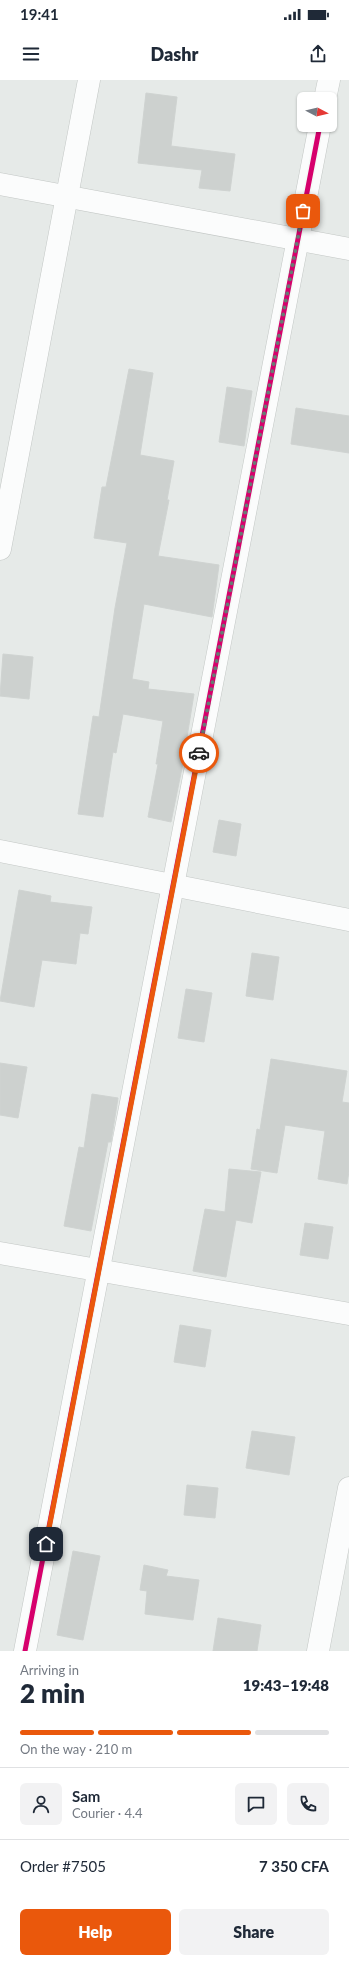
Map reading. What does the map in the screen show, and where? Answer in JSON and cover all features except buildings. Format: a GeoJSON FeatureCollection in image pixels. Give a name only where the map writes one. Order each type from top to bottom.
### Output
{"type":"FeatureCollection","features":[{"type":"Feature","properties":{"kind":"street"},"geometry":{"type":"LineString","coordinates":[[0,549],[88,80]]}},
{"type":"Feature","properties":{"kind":"street"},"geometry":{"type":"LineString","coordinates":[[326,92],[329,80]]}},
{"type":"Feature","properties":{"kind":"street"},"geometry":{"type":"LineString","coordinates":[[25,1651],[319,132]]}},
{"type":"Feature","properties":{"kind":"street"},"geometry":{"type":"LineString","coordinates":[[0,184],[349,249]]}},
{"type":"Feature","properties":{"kind":"street"},"geometry":{"type":"LineString","coordinates":[[0,851],[349,920]]}},
{"type":"Feature","properties":{"kind":"street"},"geometry":{"type":"LineString","coordinates":[[0,1253],[349,1314]]}},
{"type":"Feature","properties":{"kind":"street"},"geometry":{"type":"LineString","coordinates":[[318,1651],[349,1488]]}},
{"type":"Feature","properties":{"kind":"cycle path"},"geometry":{"type":"LineString","coordinates":[[25,1651],[319,132]]}},
{"type":"Feature","properties":{"kind":"way so far"},"geometry":{"type":"LineString","coordinates":[[199,753],[303,211]]}},
{"type":"Feature","properties":{"kind":"route"},"geometry":{"type":"LineString","coordinates":[[46,1544],[199,753]]}}]}
